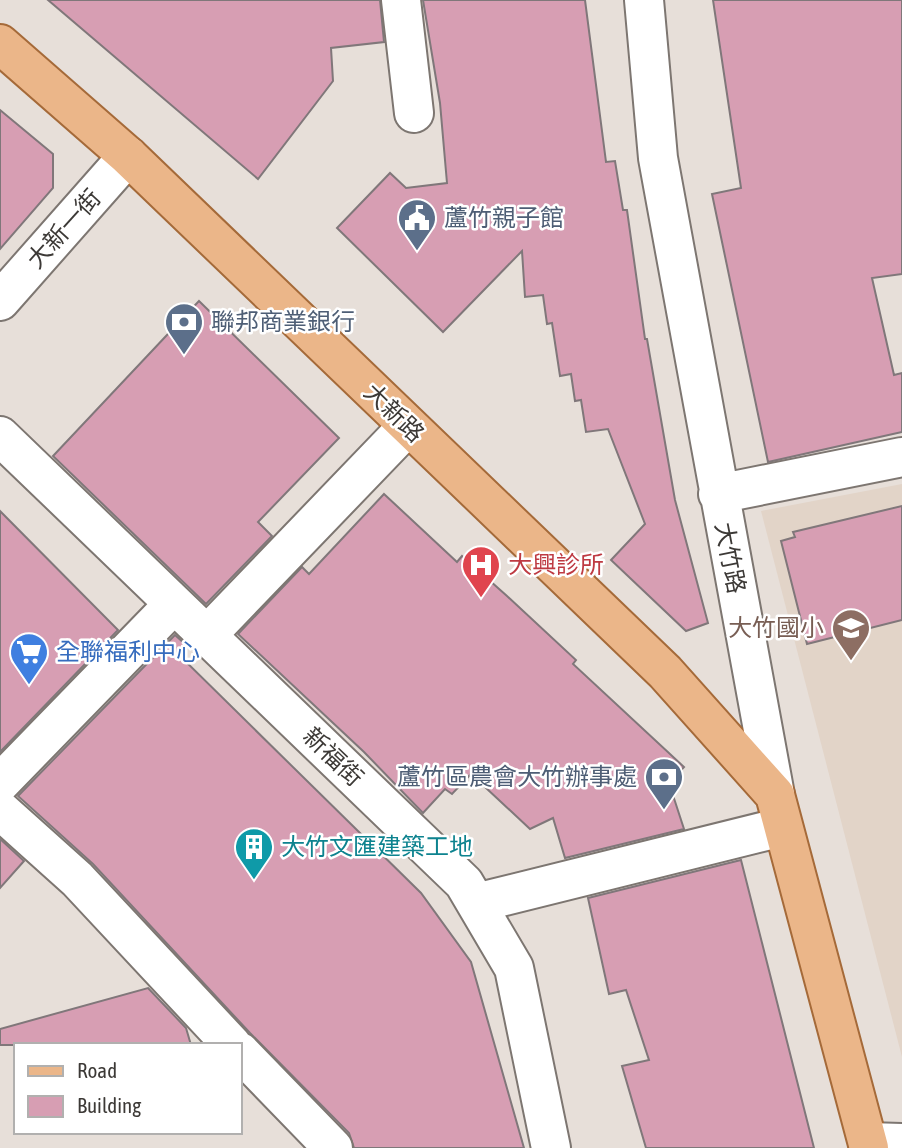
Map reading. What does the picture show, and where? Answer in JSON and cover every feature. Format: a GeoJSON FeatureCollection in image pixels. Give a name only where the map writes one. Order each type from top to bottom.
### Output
{"type":"FeatureCollection","features":[{"type":"Feature","properties":{"kind":"main road","name":"大新路"},"geometry":{"type":"LineString","coordinates":[[0,44],[128,156],[665,672],[778,811]]}},
{"type":"Feature","properties":{"kind":"main road","name":"大竹路"},"geometry":{"type":"LineString","coordinates":[[778,811],[880,1144]]}},
{"type":"Feature","properties":{"kind":"street"},"geometry":{"type":"LineString","coordinates":[[401,0],[414,113]]}},
{"type":"Feature","properties":{"kind":"street","name":"大竹路"},"geometry":{"type":"LineString","coordinates":[[644,0],[658,159],[778,811]]}},
{"type":"Feature","properties":{"kind":"street","name":"大新一街"},"geometry":{"type":"LineString","coordinates":[[0,301],[128,156]]}},
{"type":"Feature","properties":{"kind":"street"},"geometry":{"type":"LineString","coordinates":[[207,635],[408,426]]}},
{"type":"Feature","properties":{"kind":"street","name":"新福街"},"geometry":{"type":"LineString","coordinates":[[0,436],[464,883],[514,968],[551,1148]]}},
{"type":"Feature","properties":{"kind":"street"},"geometry":{"type":"LineString","coordinates":[[718,494],[902,457]]}},
{"type":"Feature","properties":{"kind":"street"},"geometry":{"type":"LineString","coordinates":[[0,783],[174,604]]}},
{"type":"Feature","properties":{"kind":"street"},"geometry":{"type":"LineString","coordinates":[[0,810],[77,879],[230,1043]]}},
{"type":"Feature","properties":{"kind":"street"},"geometry":{"type":"LineString","coordinates":[[476,903],[778,811]]}},
{"type":"Feature","properties":{"kind":"street"},"geometry":{"type":"LineString","coordinates":[[242,1054],[334,1148]]}},
{"type":"Feature","properties":{"kind":"shaded area","name":"大竹國小"},"geometry":{"type":"Polygon","coordinates":[[[902,484],[902,1057],[761,511],[902,484]]]}},
{"type":"Feature","properties":{"kind":"building"},"geometry":{"type":"Polygon","coordinates":[[[48,0],[380,0],[384,42],[331,48],[333,81],[258,179],[48,0]]]}},
{"type":"Feature","properties":{"kind":"building"},"geometry":{"type":"Polygon","coordinates":[[[423,0],[585,0],[606,162],[615,161],[623,210],[627,210],[645,339],[675,500],[708,623],[686,631],[611,560],[645,524],[608,429],[586,432],[581,400],[575,401],[571,374],[560,376],[552,323],[547,324],[543,295],[525,297],[522,251],[443,332],[337,228],[390,173],[406,188],[447,183],[440,103],[423,0]]]}},
{"type":"Feature","properties":{"kind":"building"},"geometry":{"type":"Polygon","coordinates":[[[713,0],[902,0],[902,274],[872,278],[894,375],[902,373],[902,432],[768,462],[712,194],[741,188],[713,0]]]}},
{"type":"Feature","properties":{"kind":"building"},"geometry":{"type":"Polygon","coordinates":[[[0,110],[53,154],[53,188],[0,249],[0,110]]]}},
{"type":"Feature","properties":{"kind":"building"},"geometry":{"type":"Polygon","coordinates":[[[199,301],[339,438],[258,522],[272,536],[206,604],[53,456],[199,301]]]}},
{"type":"Feature","properties":{"kind":"building"},"geometry":{"type":"Polygon","coordinates":[[[384,494],[457,562],[462,556],[507,596],[576,660],[573,664],[684,767],[669,783],[684,829],[565,858],[553,818],[530,829],[471,774],[452,794],[445,789],[423,813],[364,752],[238,634],[302,567],[309,574],[384,494]]]}},
{"type":"Feature","properties":{"kind":"building"},"geometry":{"type":"Polygon","coordinates":[[[902,506],[902,620],[807,644],[781,541],[795,537],[793,532],[902,506]]]}},
{"type":"Feature","properties":{"kind":"building","name":"全聯福利中心"},"geometry":{"type":"Polygon","coordinates":[[[0,511],[118,630],[0,752],[0,511]]]}},
{"type":"Feature","properties":{"kind":"building","name":"大竹文匯建築工地"},"geometry":{"type":"Polygon","coordinates":[[[175,635],[185,644],[177,653],[421,893],[471,962],[524,1148],[354,1148],[349,1133],[250,1033],[93,864],[18,796],[175,635]]]}},
{"type":"Feature","properties":{"kind":"building"},"geometry":{"type":"Polygon","coordinates":[[[0,839],[24,861],[0,888],[0,839]]]}},
{"type":"Feature","properties":{"kind":"building"},"geometry":{"type":"Polygon","coordinates":[[[741,860],[814,1148],[646,1148],[622,1066],[649,1060],[626,990],[609,994],[588,898],[741,860]]]}},
{"type":"Feature","properties":{"kind":"building"},"geometry":{"type":"Polygon","coordinates":[[[148,988],[186,1028],[190,1043],[0,1045],[0,1029],[148,988]]]}},
{"type":"Feature","properties":{"kind":"place","name":"蘆竹親子館"},"geometry":{"type":"Point","coordinates":[417,252]}},
{"type":"Feature","properties":{"kind":"place","name":"聯邦商業銀行"},"geometry":{"type":"Point","coordinates":[184,356]}},
{"type":"Feature","properties":{"kind":"place","name":"大興診所"},"geometry":{"type":"Point","coordinates":[481,599]}},
{"type":"Feature","properties":{"kind":"place","name":"大竹國小"},"geometry":{"type":"Point","coordinates":[851,662]}},
{"type":"Feature","properties":{"kind":"place","name":"全聯福利中心"},"geometry":{"type":"Point","coordinates":[29,686]}},
{"type":"Feature","properties":{"kind":"place","name":"蘆竹區農會大竹辦事處"},"geometry":{"type":"Point","coordinates":[664,811]}},
{"type":"Feature","properties":{"kind":"place","name":"大竹文匯建築工地"},"geometry":{"type":"Point","coordinates":[254,881]}}]}
